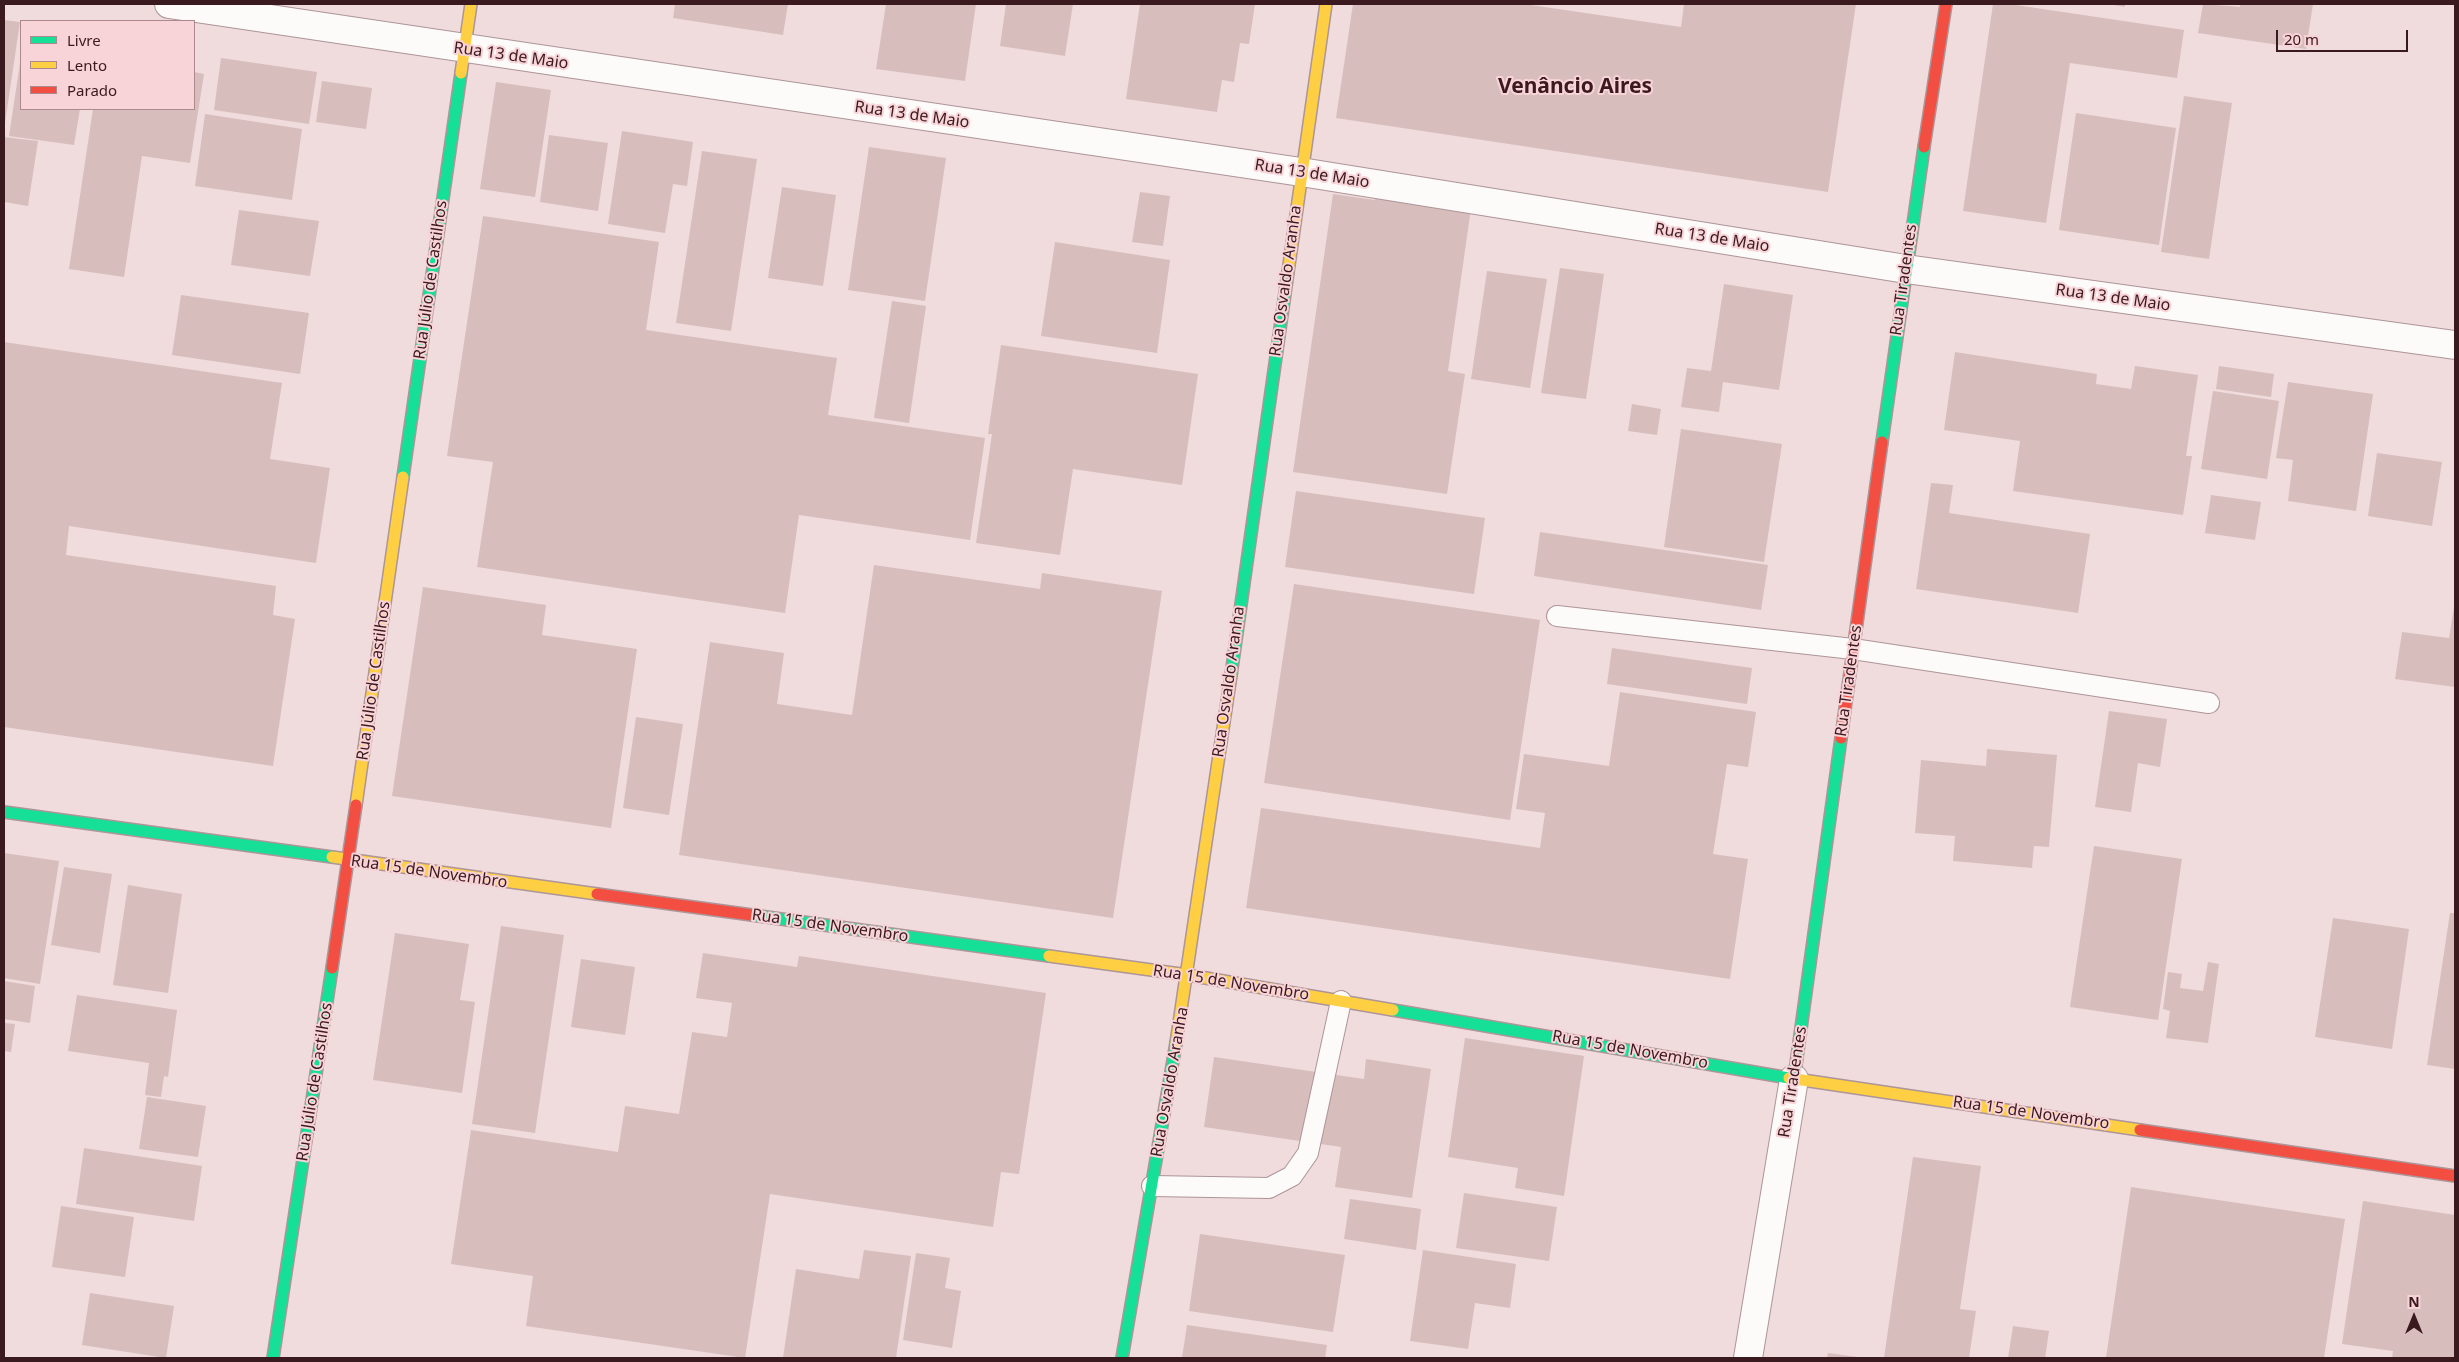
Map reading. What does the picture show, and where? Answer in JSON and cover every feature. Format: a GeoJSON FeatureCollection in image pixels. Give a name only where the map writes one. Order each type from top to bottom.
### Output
{"type":"FeatureCollection","features":[{"type":"Feature","properties":{"kind":"main road","name":"Rua Júlio de Castilhos"},"geometry":{"type":"LineString","coordinates":[[273,1358],[348,861],[471,4]]}},
{"type":"Feature","properties":{"kind":"main road","name":"Rua Osvaldo Aranha"},"geometry":{"type":"LineString","coordinates":[[1122,1358],[1188,975],[1326,4]]}},
{"type":"Feature","properties":{"kind":"main road","name":"Rua Tiradentes"},"geometry":{"type":"LineString","coordinates":[[1794,1078],[1906,269],[1946,4]]}},
{"type":"Feature","properties":{"kind":"main road","name":"Rua 15 de Novembro"},"geometry":{"type":"LineString","coordinates":[[4,812],[348,861],[1188,975],[1794,1078],[2455,1176]]}},
{"type":"Feature","properties":{"kind":"street","name":"Rua 13 de Maio"},"geometry":{"type":"LineString","coordinates":[[169,4],[1301,172],[1906,269],[2455,345]]}},
{"type":"Feature","properties":{"kind":"street","name":"Rua Tiradentes"},"geometry":{"type":"LineString","coordinates":[[1748,1358],[1794,1078]]}},
{"type":"Feature","properties":{"kind":"lane"},"geometry":{"type":"LineString","coordinates":[[1557,616],[1853,649],[2208,703]]}},
{"type":"Feature","properties":{"kind":"lane"},"geometry":{"type":"LineString","coordinates":[[1152,1186],[1269,1188],[1292,1176],[1308,1153],[1341,1001]]}},
{"type":"Feature","properties":{"kind":"building"},"geometry":{"type":"Polygon","coordinates":[[[675,4],[788,4],[783,35],[673,18],[675,4]]]}},
{"type":"Feature","properties":{"kind":"building"},"geometry":{"type":"Polygon","coordinates":[[[886,4],[976,4],[965,81],[876,69],[886,4]]]}},
{"type":"Feature","properties":{"kind":"building"},"geometry":{"type":"Polygon","coordinates":[[[1006,4],[1073,4],[1065,56],[1000,46],[1006,4]]]}},
{"type":"Feature","properties":{"kind":"building"},"geometry":{"type":"Polygon","coordinates":[[[1140,4],[1255,4],[1249,44],[1240,43],[1234,82],[1222,80],[1217,112],[1126,99],[1140,4]]]}},
{"type":"Feature","properties":{"kind":"building"},"geometry":{"type":"Polygon","coordinates":[[[1353,4],[1524,4],[1681,27],[1684,4],[1856,4],[1828,192],[1336,118],[1353,4]]]}},
{"type":"Feature","properties":{"kind":"building"},"geometry":{"type":"Polygon","coordinates":[[[1993,4],[2009,4],[2184,30],[2177,78],[2070,63],[2046,223],[1963,211],[1993,4]]]}},
{"type":"Feature","properties":{"kind":"building"},"geometry":{"type":"Polygon","coordinates":[[[2108,4],[2125,4],[2125,7],[2108,4]]]}},
{"type":"Feature","properties":{"kind":"building"},"geometry":{"type":"Polygon","coordinates":[[[2203,4],[2240,7],[2240,4],[2313,4],[2306,49],[2198,33],[2203,4]]]}},
{"type":"Feature","properties":{"kind":"building"},"geometry":{"type":"Polygon","coordinates":[[[4,20],[20,22],[5,123],[4,123],[4,20]]]}},
{"type":"Feature","properties":{"kind":"building"},"geometry":{"type":"Polygon","coordinates":[[[221,58],[317,72],[309,124],[214,110],[221,58]]]}},
{"type":"Feature","properties":{"kind":"building"},"geometry":{"type":"Polygon","coordinates":[[[20,63],[20,110],[80,110],[74,145],[9,136],[20,63]]]}},
{"type":"Feature","properties":{"kind":"building"},"geometry":{"type":"Polygon","coordinates":[[[195,72],[204,74],[190,163],[142,156],[124,277],[69,269],[93,110],[195,110],[195,72]]]}},
{"type":"Feature","properties":{"kind":"building"},"geometry":{"type":"Polygon","coordinates":[[[322,81],[372,88],[366,129],[316,122],[322,81]]]}},
{"type":"Feature","properties":{"kind":"building"},"geometry":{"type":"Polygon","coordinates":[[[496,82],[551,90],[535,197],[480,189],[496,82]]]}},
{"type":"Feature","properties":{"kind":"building"},"geometry":{"type":"Polygon","coordinates":[[[2184,96],[2232,103],[2209,259],[2161,252],[2184,96]]]}},
{"type":"Feature","properties":{"kind":"building"},"geometry":{"type":"Polygon","coordinates":[[[2076,113],[2176,128],[2159,245],[2059,230],[2076,113]]]}},
{"type":"Feature","properties":{"kind":"building"},"geometry":{"type":"Polygon","coordinates":[[[205,114],[302,129],[292,200],[195,186],[205,114]]]}},
{"type":"Feature","properties":{"kind":"building"},"geometry":{"type":"Polygon","coordinates":[[[622,131],[693,142],[687,186],[673,184],[665,233],[608,224],[622,131]]]}},
{"type":"Feature","properties":{"kind":"building"},"geometry":{"type":"Polygon","coordinates":[[[549,135],[608,143],[598,211],[540,202],[549,135]]]}},
{"type":"Feature","properties":{"kind":"building"},"geometry":{"type":"Polygon","coordinates":[[[4,137],[38,141],[28,206],[4,202],[4,137]]]}},
{"type":"Feature","properties":{"kind":"building"},"geometry":{"type":"Polygon","coordinates":[[[869,147],[946,158],[925,301],[848,290],[869,147]]]}},
{"type":"Feature","properties":{"kind":"building"},"geometry":{"type":"Polygon","coordinates":[[[702,151],[757,159],[731,331],[676,323],[702,151]]]}},
{"type":"Feature","properties":{"kind":"building"},"geometry":{"type":"Polygon","coordinates":[[[782,187],[836,195],[823,286],[768,278],[782,187]]]}},
{"type":"Feature","properties":{"kind":"building"},"geometry":{"type":"Polygon","coordinates":[[[1377,187],[1472,201],[1448,371],[1465,374],[1447,494],[1293,472],[1333,194],[1375,200],[1377,187]]]}},
{"type":"Feature","properties":{"kind":"building"},"geometry":{"type":"Polygon","coordinates":[[[1140,192],[1170,196],[1163,246],[1132,242],[1140,192]]]}},
{"type":"Feature","properties":{"kind":"building"},"geometry":{"type":"Polygon","coordinates":[[[239,210],[319,221],[310,276],[231,265],[239,210]]]}},
{"type":"Feature","properties":{"kind":"building"},"geometry":{"type":"Polygon","coordinates":[[[483,216],[659,242],[646,330],[837,358],[828,415],[985,438],[970,540],[799,515],[785,613],[477,567],[493,462],[447,456],[483,216]]]}},
{"type":"Feature","properties":{"kind":"building"},"geometry":{"type":"Polygon","coordinates":[[[1055,242],[1170,260],[1157,353],[1041,336],[1055,242]]]}},
{"type":"Feature","properties":{"kind":"building"},"geometry":{"type":"Polygon","coordinates":[[[1560,268],[1604,274],[1586,399],[1541,393],[1560,268]]]}},
{"type":"Feature","properties":{"kind":"building"},"geometry":{"type":"Polygon","coordinates":[[[1487,271],[1547,279],[1530,388],[1471,379],[1487,271]]]}},
{"type":"Feature","properties":{"kind":"building"},"geometry":{"type":"Polygon","coordinates":[[[1724,284],[1793,295],[1779,390],[1723,382],[1719,412],[1681,407],[1687,368],[1711,371],[1724,284]]]}},
{"type":"Feature","properties":{"kind":"building"},"geometry":{"type":"Polygon","coordinates":[[[181,295],[309,313],[300,374],[172,355],[181,295]]]}},
{"type":"Feature","properties":{"kind":"building"},"geometry":{"type":"Polygon","coordinates":[[[892,301],[926,306],[909,423],[874,418],[892,301]]]}},
{"type":"Feature","properties":{"kind":"building"},"geometry":{"type":"Polygon","coordinates":[[[4,342],[282,383],[270,459],[330,468],[316,563],[69,526],[66,555],[276,586],[273,615],[295,619],[273,766],[4,727],[4,342]]]}},
{"type":"Feature","properties":{"kind":"building"},"geometry":{"type":"Polygon","coordinates":[[[1001,345],[1198,374],[1182,485],[1073,469],[1060,555],[976,543],[992,434],[988,434],[1001,345]]]}},
{"type":"Feature","properties":{"kind":"building"},"geometry":{"type":"Polygon","coordinates":[[[1955,352],[2097,374],[2096,384],[2131,389],[2135,366],[2198,375],[2186,456],[2192,456],[2183,515],[2013,491],[2020,441],[1944,430],[1955,352]]]}},
{"type":"Feature","properties":{"kind":"building"},"geometry":{"type":"Polygon","coordinates":[[[2219,366],[2274,374],[2271,397],[2216,389],[2219,366]]]}},
{"type":"Feature","properties":{"kind":"building"},"geometry":{"type":"Polygon","coordinates":[[[2288,382],[2373,394],[2356,511],[2288,501],[2293,460],[2276,458],[2288,382]]]}},
{"type":"Feature","properties":{"kind":"building"},"geometry":{"type":"Polygon","coordinates":[[[2213,391],[2279,401],[2267,479],[2201,469],[2213,391]]]}},
{"type":"Feature","properties":{"kind":"building"},"geometry":{"type":"Polygon","coordinates":[[[1632,404],[1661,409],[1657,435],[1628,431],[1632,404]]]}},
{"type":"Feature","properties":{"kind":"building"},"geometry":{"type":"Polygon","coordinates":[[[1681,429],[1782,444],[1764,562],[1664,547],[1681,429]]]}},
{"type":"Feature","properties":{"kind":"building"},"geometry":{"type":"Polygon","coordinates":[[[2377,453],[2442,462],[2432,526],[2368,516],[2377,453]]]}},
{"type":"Feature","properties":{"kind":"building"},"geometry":{"type":"Polygon","coordinates":[[[1931,483],[1953,485],[1949,513],[2090,534],[2078,613],[1916,589],[1931,483]]]}},
{"type":"Feature","properties":{"kind":"building"},"geometry":{"type":"Polygon","coordinates":[[[1296,491],[1485,518],[1474,594],[1285,567],[1296,491]]]}},
{"type":"Feature","properties":{"kind":"building"},"geometry":{"type":"Polygon","coordinates":[[[2211,495],[2261,502],[2255,540],[2205,533],[2211,495]]]}},
{"type":"Feature","properties":{"kind":"building"},"geometry":{"type":"Polygon","coordinates":[[[1540,532],[1768,565],[1761,610],[1534,576],[1540,532]]]}},
{"type":"Feature","properties":{"kind":"building"},"geometry":{"type":"Polygon","coordinates":[[[874,565],[1040,589],[1042,573],[1162,591],[1113,918],[679,855],[710,642],[784,653],[777,704],[852,715],[874,565]]]}},
{"type":"Feature","properties":{"kind":"building"},"geometry":{"type":"Polygon","coordinates":[[[1294,584],[1540,620],[1510,820],[1264,783],[1294,584]]]}},
{"type":"Feature","properties":{"kind":"building"},"geometry":{"type":"Polygon","coordinates":[[[423,587],[546,605],[542,635],[637,649],[611,828],[392,796],[423,587]]]}},
{"type":"Feature","properties":{"kind":"building"},"geometry":{"type":"Polygon","coordinates":[[[2454,607],[2455,687],[2395,679],[2402,632],[2449,638],[2454,607]]]}},
{"type":"Feature","properties":{"kind":"building"},"geometry":{"type":"Polygon","coordinates":[[[1612,648],[1752,668],[1747,704],[1607,684],[1612,648]]]}},
{"type":"Feature","properties":{"kind":"building"},"geometry":{"type":"Polygon","coordinates":[[[1620,692],[1756,712],[1748,767],[1727,764],[1713,854],[1748,859],[1730,979],[1246,908],[1261,808],[1540,848],[1545,813],[1516,809],[1524,754],[1609,766],[1620,692]]]}},
{"type":"Feature","properties":{"kind":"building"},"geometry":{"type":"Polygon","coordinates":[[[2109,711],[2167,719],[2160,767],[2138,763],[2131,812],[2095,807],[2109,711]]]}},
{"type":"Feature","properties":{"kind":"building"},"geometry":{"type":"Polygon","coordinates":[[[636,717],[683,724],[669,815],[623,808],[636,717]]]}},
{"type":"Feature","properties":{"kind":"building"},"geometry":{"type":"Polygon","coordinates":[[[1987,749],[2057,755],[2049,847],[2034,846],[2032,868],[1953,861],[1955,836],[1915,833],[1921,760],[1986,766],[1987,749]]]}},
{"type":"Feature","properties":{"kind":"building"},"geometry":{"type":"Polygon","coordinates":[[[2094,846],[2182,859],[2158,1020],[2070,1007],[2094,846]]]}},
{"type":"Feature","properties":{"kind":"building"},"geometry":{"type":"Polygon","coordinates":[[[4,853],[59,861],[40,984],[4,978],[4,853]]]}},
{"type":"Feature","properties":{"kind":"building"},"geometry":{"type":"Polygon","coordinates":[[[64,867],[112,874],[100,953],[51,945],[64,867]]]}},
{"type":"Feature","properties":{"kind":"building"},"geometry":{"type":"Polygon","coordinates":[[[128,885],[182,894],[168,993],[113,985],[128,885]]]}},
{"type":"Feature","properties":{"kind":"building"},"geometry":{"type":"Polygon","coordinates":[[[2450,913],[2455,913],[2455,1069],[2427,1065],[2450,913]]]}},
{"type":"Feature","properties":{"kind":"building"},"geometry":{"type":"Polygon","coordinates":[[[2333,918],[2409,929],[2392,1049],[2315,1037],[2333,918]]]}},
{"type":"Feature","properties":{"kind":"building"},"geometry":{"type":"Polygon","coordinates":[[[501,926],[564,935],[535,1133],[472,1124],[501,926]]]}},
{"type":"Feature","properties":{"kind":"building"},"geometry":{"type":"Polygon","coordinates":[[[395,933],[469,944],[460,1000],[475,1002],[462,1093],[373,1080],[395,933]]]}},
{"type":"Feature","properties":{"kind":"building"},"geometry":{"type":"Polygon","coordinates":[[[703,953],[797,967],[799,956],[1046,993],[1019,1174],[1001,1172],[993,1227],[770,1194],[745,1358],[526,1326],[533,1276],[451,1264],[471,1130],[618,1152],[625,1106],[679,1114],[692,1032],[727,1037],[732,1003],[696,998],[703,953]]]}},
{"type":"Feature","properties":{"kind":"building"},"geometry":{"type":"Polygon","coordinates":[[[581,959],[635,967],[625,1035],[571,1027],[581,959]]]}},
{"type":"Feature","properties":{"kind":"building"},"geometry":{"type":"Polygon","coordinates":[[[2208,962],[2219,964],[2208,1043],[2166,1038],[2170,1011],[2163,1009],[2168,972],[2182,974],[2180,988],[2203,991],[2208,962]]]}},
{"type":"Feature","properties":{"kind":"building"},"geometry":{"type":"Polygon","coordinates":[[[4,981],[35,986],[30,1023],[4,1019],[4,981]]]}},
{"type":"Feature","properties":{"kind":"building"},"geometry":{"type":"Polygon","coordinates":[[[77,995],[177,1010],[168,1077],[164,1076],[161,1097],[145,1095],[149,1063],[68,1051],[77,995]]]}},
{"type":"Feature","properties":{"kind":"building"},"geometry":{"type":"Polygon","coordinates":[[[4,1023],[15,1024],[11,1052],[4,1051],[4,1023]]]}},
{"type":"Feature","properties":{"kind":"building"},"geometry":{"type":"Polygon","coordinates":[[[1465,1038],[1584,1056],[1564,1196],[1515,1188],[1518,1168],[1448,1157],[1465,1038]]]}},
{"type":"Feature","properties":{"kind":"building"},"geometry":{"type":"Polygon","coordinates":[[[1214,1057],[1364,1079],[1366,1059],[1431,1069],[1412,1198],[1335,1187],[1341,1147],[1204,1127],[1214,1057]]]}},
{"type":"Feature","properties":{"kind":"building"},"geometry":{"type":"Polygon","coordinates":[[[147,1097],[206,1106],[198,1157],[139,1149],[147,1097]]]}},
{"type":"Feature","properties":{"kind":"building"},"geometry":{"type":"Polygon","coordinates":[[[84,1148],[202,1166],[194,1221],[76,1204],[84,1148]]]}},
{"type":"Feature","properties":{"kind":"building"},"geometry":{"type":"Polygon","coordinates":[[[1913,1157],[1981,1166],[1960,1309],[1976,1311],[1969,1358],[1884,1358],[1913,1157]]]}},
{"type":"Feature","properties":{"kind":"building"},"geometry":{"type":"Polygon","coordinates":[[[2131,1187],[2345,1219],[2324,1358],[2106,1358],[2131,1187]]]}},
{"type":"Feature","properties":{"kind":"building"},"geometry":{"type":"Polygon","coordinates":[[[1464,1193],[1557,1207],[1549,1261],[1456,1248],[1464,1193]]]}},
{"type":"Feature","properties":{"kind":"building"},"geometry":{"type":"Polygon","coordinates":[[[1350,1199],[1421,1209],[1416,1250],[1344,1239],[1350,1199]]]}},
{"type":"Feature","properties":{"kind":"building"},"geometry":{"type":"Polygon","coordinates":[[[2363,1201],[2455,1215],[2455,1358],[2392,1358],[2393,1351],[2342,1344],[2363,1201]]]}},
{"type":"Feature","properties":{"kind":"building"},"geometry":{"type":"Polygon","coordinates":[[[61,1206],[134,1217],[125,1277],[52,1267],[61,1206]]]}},
{"type":"Feature","properties":{"kind":"building"},"geometry":{"type":"Polygon","coordinates":[[[1200,1234],[1345,1255],[1333,1332],[1189,1311],[1200,1234]]]}},
{"type":"Feature","properties":{"kind":"building"},"geometry":{"type":"Polygon","coordinates":[[[864,1250],[911,1256],[896,1358],[783,1358],[796,1269],[859,1279],[864,1250]]]}},
{"type":"Feature","properties":{"kind":"building"},"geometry":{"type":"Polygon","coordinates":[[[1423,1250],[1516,1264],[1510,1308],[1475,1303],[1468,1349],[1410,1341],[1423,1250]]]}},
{"type":"Feature","properties":{"kind":"building"},"geometry":{"type":"Polygon","coordinates":[[[916,1253],[950,1258],[945,1288],[961,1291],[952,1348],[903,1340],[916,1253]]]}},
{"type":"Feature","properties":{"kind":"building"},"geometry":{"type":"Polygon","coordinates":[[[90,1293],[174,1306],[166,1358],[82,1345],[90,1293]]]}},
{"type":"Feature","properties":{"kind":"building"},"geometry":{"type":"Polygon","coordinates":[[[1187,1325],[1327,1345],[1325,1358],[1182,1358],[1187,1325]]]}},
{"type":"Feature","properties":{"kind":"building"},"geometry":{"type":"Polygon","coordinates":[[[2013,1326],[2049,1331],[2045,1358],[2008,1358],[2013,1326]]]}},
{"type":"Feature","properties":{"kind":"building"},"geometry":{"type":"Polygon","coordinates":[[[1828,1353],[1858,1357],[1858,1358],[1827,1358],[1828,1353]]]}},
{"type":"Feature","properties":{"kind":"traffic: fast"},"geometry":{"type":"LineString","coordinates":[[403,477],[461,73]]}},
{"type":"Feature","properties":{"kind":"traffic: fast"},"geometry":{"type":"LineString","coordinates":[[1882,442],[1924,147]]}},
{"type":"Feature","properties":{"kind":"traffic: fast"},"geometry":{"type":"LineString","coordinates":[[1231,675],[1288,272]]}},
{"type":"Feature","properties":{"kind":"traffic: fast"},"geometry":{"type":"LineString","coordinates":[[1794,1079],[1841,738]]}},
{"type":"Feature","properties":{"kind":"traffic: fast"},"geometry":{"type":"LineString","coordinates":[[4,812],[332,857]]}},
{"type":"Feature","properties":{"kind":"traffic: fast"},"geometry":{"type":"LineString","coordinates":[[752,915],[1049,956]]}},
{"type":"Feature","properties":{"kind":"traffic: fast"},"geometry":{"type":"LineString","coordinates":[[273,1358],[332,968]]}},
{"type":"Feature","properties":{"kind":"traffic: fast"},"geometry":{"type":"LineString","coordinates":[[1393,1010],[1789,1078]]}},
{"type":"Feature","properties":{"kind":"traffic: fast"},"geometry":{"type":"LineString","coordinates":[[1122,1358],[1176,1043]]}},
{"type":"Feature","properties":{"kind":"traffic: slow"},"geometry":{"type":"LineString","coordinates":[[461,73],[471,4]]}},
{"type":"Feature","properties":{"kind":"traffic: slow"},"geometry":{"type":"LineString","coordinates":[[1288,272],[1326,4]]}},
{"type":"Feature","properties":{"kind":"traffic: slow"},"geometry":{"type":"LineString","coordinates":[[356,805],[403,477]]}},
{"type":"Feature","properties":{"kind":"traffic: slow"},"geometry":{"type":"LineString","coordinates":[[1176,1043],[1231,675]]}},
{"type":"Feature","properties":{"kind":"traffic: slow"},"geometry":{"type":"LineString","coordinates":[[332,857],[597,894]]}},
{"type":"Feature","properties":{"kind":"traffic: slow"},"geometry":{"type":"LineString","coordinates":[[1049,956],[1188,975],[1393,1010]]}},
{"type":"Feature","properties":{"kind":"traffic: slow"},"geometry":{"type":"LineString","coordinates":[[1789,1078],[2140,1130]]}},
{"type":"Feature","properties":{"kind":"traffic: jam"},"geometry":{"type":"LineString","coordinates":[[1924,147],[1946,4]]}},
{"type":"Feature","properties":{"kind":"traffic: jam"},"geometry":{"type":"LineString","coordinates":[[1841,738],[1882,442]]}},
{"type":"Feature","properties":{"kind":"traffic: jam"},"geometry":{"type":"LineString","coordinates":[[332,968],[356,805]]}},
{"type":"Feature","properties":{"kind":"traffic: jam"},"geometry":{"type":"LineString","coordinates":[[597,894],[752,915]]}},
{"type":"Feature","properties":{"kind":"traffic: jam"},"geometry":{"type":"LineString","coordinates":[[2140,1130],[2455,1176]]}},
{"type":"Feature","properties":{"kind":"district","name":"Venâncio Aires"},"geometry":{"type":"Point","coordinates":[1575,87]}}]}
